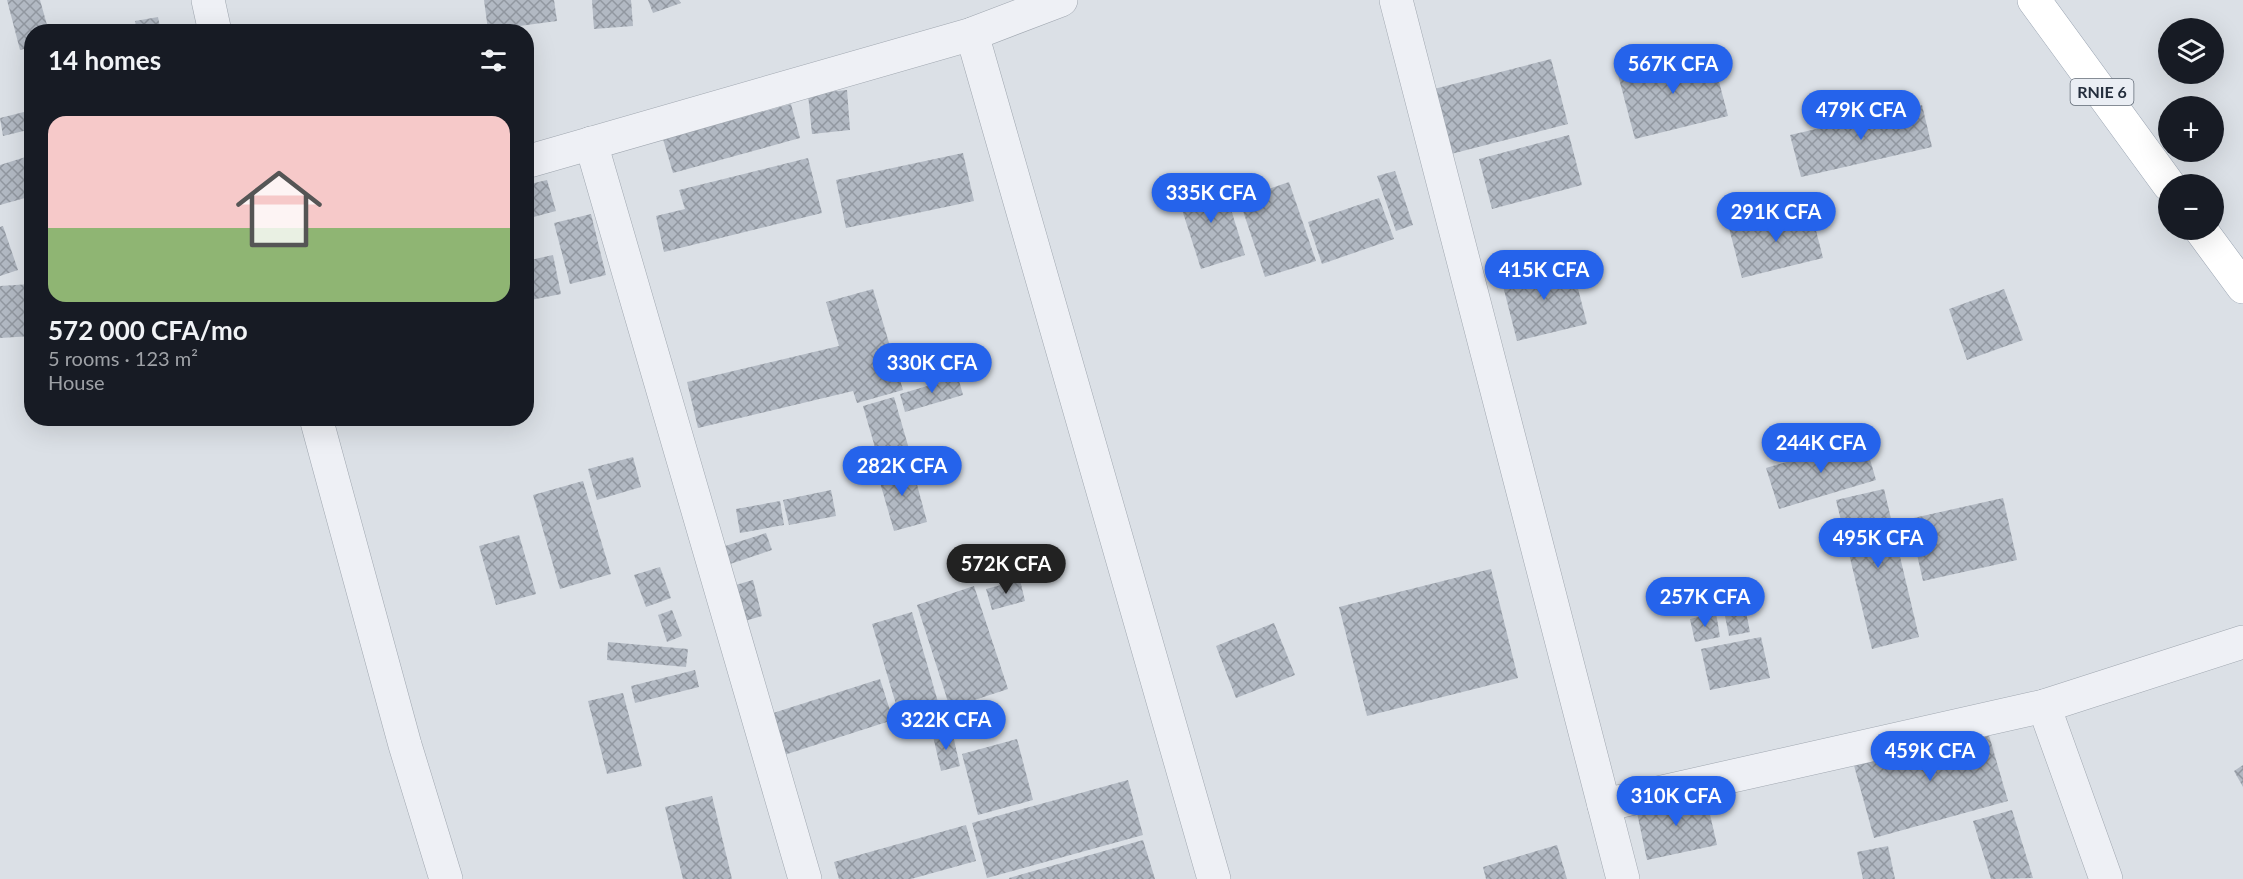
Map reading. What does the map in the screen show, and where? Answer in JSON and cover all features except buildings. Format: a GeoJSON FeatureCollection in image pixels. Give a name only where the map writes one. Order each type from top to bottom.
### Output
{"type":"FeatureCollection","features":[{"type":"Feature","properties":{"kind":"main road","name":"RNIE 6"},"geometry":{"type":"LineString","coordinates":[[2034,0],[2161,174]]}},
{"type":"Feature","properties":{"kind":"main road"},"geometry":{"type":"LineString","coordinates":[[2208,240],[2243,287]]}},
{"type":"Feature","properties":{"kind":"street"},"geometry":{"type":"LineString","coordinates":[[208,0],[214,24]]}},
{"type":"Feature","properties":{"kind":"street"},"geometry":{"type":"LineString","coordinates":[[534,160],[972,34],[1061,0]]}},
{"type":"Feature","properties":{"kind":"street"},"geometry":{"type":"LineString","coordinates":[[1396,0],[1623,879]]}},
{"type":"Feature","properties":{"kind":"street"},"geometry":{"type":"LineString","coordinates":[[972,34],[1214,879]]}},
{"type":"Feature","properties":{"kind":"street"},"geometry":{"type":"LineString","coordinates":[[591,142],[805,879]]}},
{"type":"Feature","properties":{"kind":"street"},"geometry":{"type":"LineString","coordinates":[[318,426],[405,745],[447,879]]}},
{"type":"Feature","properties":{"kind":"street"},"geometry":{"type":"LineString","coordinates":[[1604,805],[2044,706],[2243,642]]}},
{"type":"Feature","properties":{"kind":"street"},"geometry":{"type":"LineString","coordinates":[[2044,706],[2106,879]]}}]}
